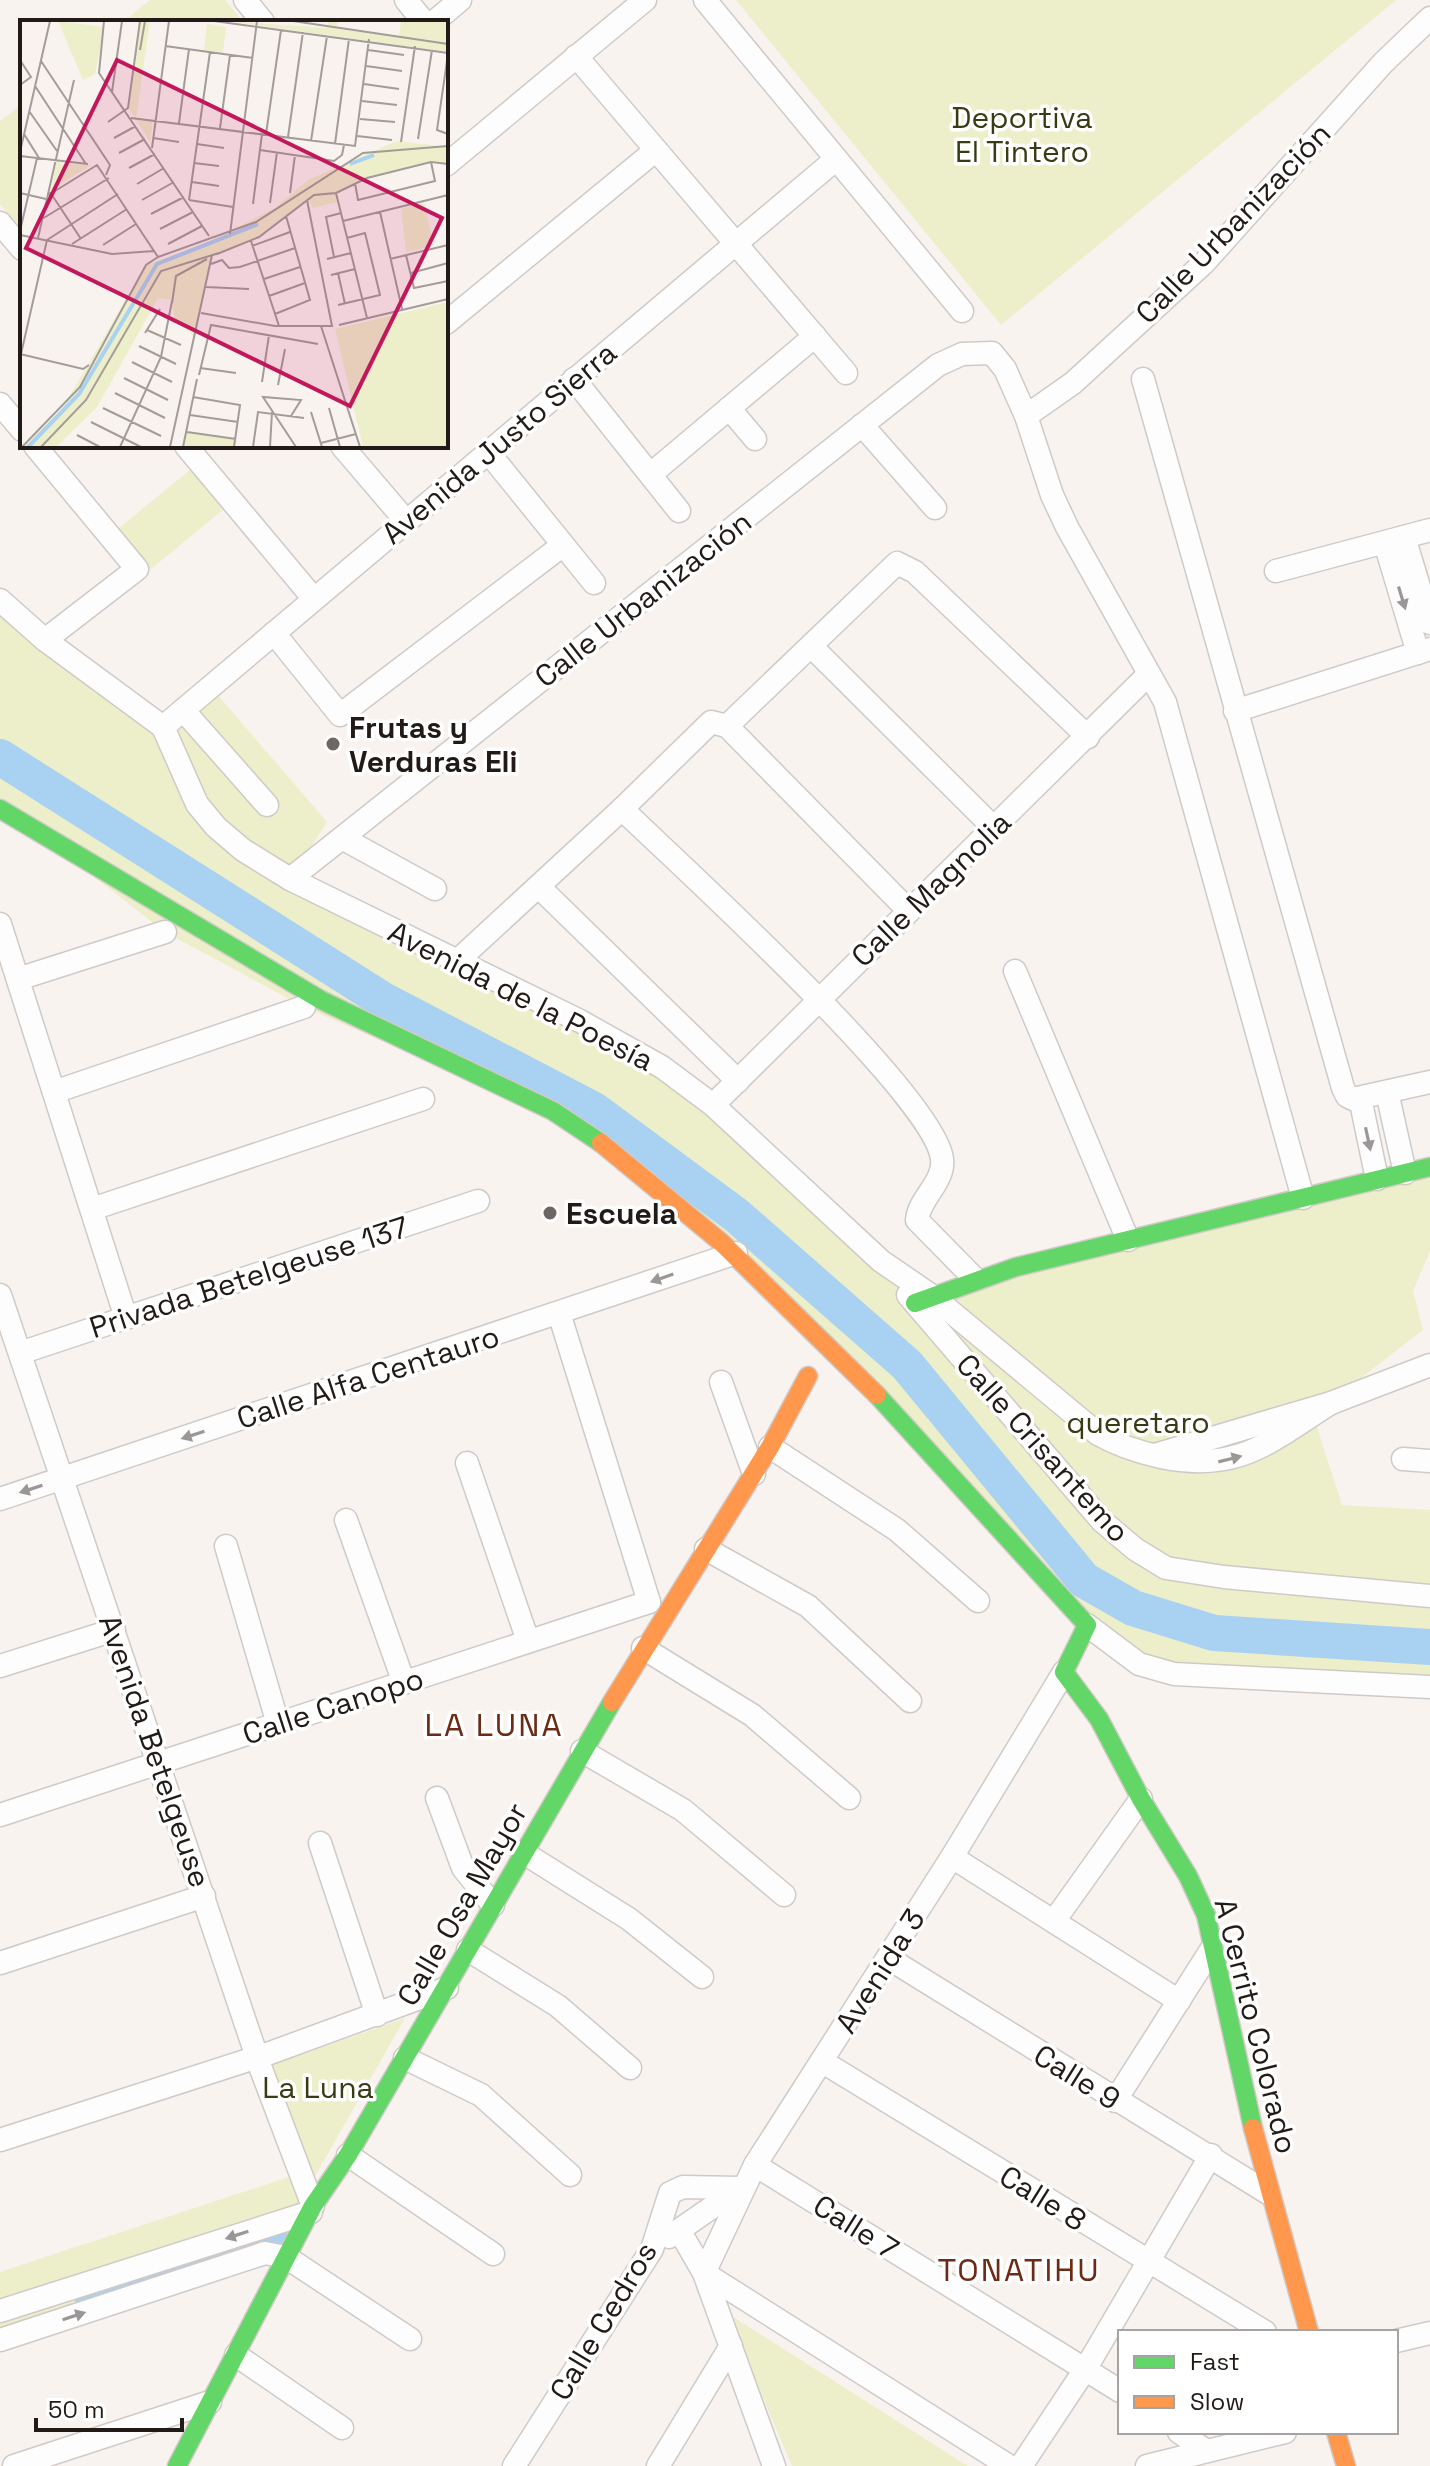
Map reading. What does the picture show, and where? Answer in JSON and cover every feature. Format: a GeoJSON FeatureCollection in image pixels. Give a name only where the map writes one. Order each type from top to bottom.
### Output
{"type":"FeatureCollection","features":[{"type":"Feature","properties":{"kind":"main road"},"geometry":{"type":"LineString","coordinates":[[0,809],[321,1000],[553,1111],[681,1205],[736,1253],[861,1375],[1087,1625],[1064,1672]]}},
{"type":"Feature","properties":{"kind":"main road"},"geometry":{"type":"LineString","coordinates":[[923,1300],[975,1279],[1430,1167]]}},
{"type":"Feature","properties":{"kind":"main road","name":"Calle Osa Mayor"},"geometry":{"type":"LineString","coordinates":[[186,2462],[210,2402],[312,2209],[348,2155],[447,1988],[643,1648],[656,1608],[706,1549],[770,1447],[808,1376]]}},
{"type":"Feature","properties":{"kind":"main road","name":"A Cerrito Colorado"},"geometry":{"type":"LineString","coordinates":[[1064,1672],[1099,1719],[1141,1799],[1188,1876],[1206,1915],[1211,1950],[1268,2193],[1308,2330]]}},
{"type":"Feature","properties":{"kind":"main road"},"geometry":{"type":"LineString","coordinates":[[1337,2434],[1346,2466]]}},
{"type":"Feature","properties":{"kind":"street"},"geometry":{"type":"LineString","coordinates":[[245,0],[261,20]]}},
{"type":"Feature","properties":{"kind":"street"},"geometry":{"type":"LineString","coordinates":[[406,0],[422,20]]}},
{"type":"Feature","properties":{"kind":"street"},"geometry":{"type":"LineString","coordinates":[[436,20],[460,0]]}},
{"type":"Feature","properties":{"kind":"street"},"geometry":{"type":"LineString","coordinates":[[448,163],[645,0]]}},
{"type":"Feature","properties":{"kind":"street"},"geometry":{"type":"LineString","coordinates":[[705,0],[962,311]]}},
{"type":"Feature","properties":{"kind":"street","name":"Calle Urbanización"},"geometry":{"type":"LineString","coordinates":[[290,879],[938,365],[962,354],[992,353],[1005,369],[1026,416],[1073,383],[1204,263],[1383,63],[1430,18]]}},
{"type":"Feature","properties":{"kind":"street"},"geometry":{"type":"LineString","coordinates":[[576,56],[846,373]]}},
{"type":"Feature","properties":{"kind":"street"},"geometry":{"type":"LineString","coordinates":[[448,321],[656,150]]}},
{"type":"Feature","properties":{"kind":"street","name":"Avenida Justo Sierra"},"geometry":{"type":"LineString","coordinates":[[163,727],[835,160]]}},
{"type":"Feature","properties":{"kind":"street"},"geometry":{"type":"LineString","coordinates":[[0,223],[20,247]]}},
{"type":"Feature","properties":{"kind":"street"},"geometry":{"type":"LineString","coordinates":[[651,474],[815,336]]}},
{"type":"Feature","properties":{"kind":"street"},"geometry":{"type":"LineString","coordinates":[[574,379],[679,511]]}},
{"type":"Feature","properties":{"kind":"street"},"geometry":{"type":"LineString","coordinates":[[1143,379],[1343,1088],[1347,1096],[1360,1098],[1430,1082]]}},
{"type":"Feature","properties":{"kind":"street"},"geometry":{"type":"LineString","coordinates":[[0,404],[20,428]]}},
{"type":"Feature","properties":{"kind":"street"},"geometry":{"type":"LineString","coordinates":[[729,408],[755,439]]}},
{"type":"Feature","properties":{"kind":"street"},"geometry":{"type":"LineString","coordinates":[[1026,416],[1052,495],[1067,527],[1165,702],[1303,1198]]}},
{"type":"Feature","properties":{"kind":"street"},"geometry":{"type":"LineString","coordinates":[[862,425],[935,508]]}},
{"type":"Feature","properties":{"kind":"street"},"geometry":{"type":"LineString","coordinates":[[37,448],[137,569],[45,640]]}},
{"type":"Feature","properties":{"kind":"street"},"geometry":{"type":"LineString","coordinates":[[188,448],[314,599]]}},
{"type":"Feature","properties":{"kind":"street"},"geometry":{"type":"LineString","coordinates":[[344,448],[406,521]]}},
{"type":"Feature","properties":{"kind":"street"},"geometry":{"type":"LineString","coordinates":[[488,452],[594,583]]}},
{"type":"Feature","properties":{"kind":"street"},"geometry":{"type":"LineString","coordinates":[[1276,571],[1430,530]]}},
{"type":"Feature","properties":{"kind":"street"},"geometry":{"type":"LineString","coordinates":[[1235,711],[1424,651],[1394,540]]}},
{"type":"Feature","properties":{"kind":"street"},"geometry":{"type":"LineString","coordinates":[[1394,540],[1430,623]]}},
{"type":"Feature","properties":{"kind":"street"},"geometry":{"type":"LineString","coordinates":[[274,633],[340,715],[563,545]]}},
{"type":"Feature","properties":{"kind":"street"},"geometry":{"type":"LineString","coordinates":[[727,726],[887,568],[897,563],[905,565],[1088,737]]}},
{"type":"Feature","properties":{"kind":"street"},"geometry":{"type":"LineString","coordinates":[[0,600],[45,640],[163,727]]}},
{"type":"Feature","properties":{"kind":"street"},"geometry":{"type":"LineString","coordinates":[[811,646],[994,828]]}},
{"type":"Feature","properties":{"kind":"street","name":"Calle Magnolia"},"geometry":{"type":"LineString","coordinates":[[713,1105],[1149,674]]}},
{"type":"Feature","properties":{"kind":"street"},"geometry":{"type":"LineString","coordinates":[[183,710],[267,805]]}},
{"type":"Feature","properties":{"kind":"street"},"geometry":{"type":"LineString","coordinates":[[455,963],[711,722],[727,726],[909,911]]}},
{"type":"Feature","properties":{"kind":"street","name":"Avenida de la Poesía"},"geometry":{"type":"LineString","coordinates":[[163,727],[181,775],[197,804],[216,827],[243,850],[290,879],[455,963],[580,1021],[662,1067],[713,1105],[923,1300]]}},
{"type":"Feature","properties":{"kind":"street"},"geometry":{"type":"LineString","coordinates":[[622,809],[818,1000],[903,1091],[935,1138],[943,1170],[917,1220],[975,1279]]}},
{"type":"Feature","properties":{"kind":"street"},"geometry":{"type":"LineString","coordinates":[[342,838],[435,889]]}},
{"type":"Feature","properties":{"kind":"street"},"geometry":{"type":"LineString","coordinates":[[539,887],[738,1081]]}},
{"type":"Feature","properties":{"kind":"street"},"geometry":{"type":"LineString","coordinates":[[0,924],[126,1318]]}},
{"type":"Feature","properties":{"kind":"street"},"geometry":{"type":"LineString","coordinates":[[18,979],[165,932]]}},
{"type":"Feature","properties":{"kind":"street"},"geometry":{"type":"LineString","coordinates":[[1015,971],[1128,1240]]}},
{"type":"Feature","properties":{"kind":"street"},"geometry":{"type":"LineString","coordinates":[[54,1092],[304,1007]]}},
{"type":"Feature","properties":{"kind":"street"},"geometry":{"type":"LineString","coordinates":[[1387,1092],[1405,1173]]}},
{"type":"Feature","properties":{"kind":"street"},"geometry":{"type":"LineString","coordinates":[[1360,1098],[1377,1179]]}},
{"type":"Feature","properties":{"kind":"street"},"geometry":{"type":"LineString","coordinates":[[92,1209],[423,1099]]}},
{"type":"Feature","properties":{"kind":"street","name":"Privada Betelgeuse 137"},"geometry":{"type":"LineString","coordinates":[[20,1353],[478,1201]]}},
{"type":"Feature","properties":{"kind":"street","name":"Calle Alfa Centauro"},"geometry":{"type":"LineString","coordinates":[[0,1499],[736,1253]]}},
{"type":"Feature","properties":{"kind":"street","name":"Avenida Betelgeuse"},"geometry":{"type":"LineString","coordinates":[[0,1295],[5,1328],[20,1353],[257,2057],[312,2209]]}},
{"type":"Feature","properties":{"kind":"street"},"geometry":{"type":"LineString","coordinates":[[923,1300],[1098,1434],[1123,1448],[1186,1462],[1223,1462],[1250,1453],[1331,1403],[1430,1365]]}},
{"type":"Feature","properties":{"kind":"street","name":"Calle Crisantemo"},"geometry":{"type":"LineString","coordinates":[[923,1300],[1102,1521],[1135,1549],[1166,1568],[1224,1577],[1430,1596]]}},
{"type":"Feature","properties":{"kind":"street"},"geometry":{"type":"LineString","coordinates":[[559,1313],[656,1608]]}},
{"type":"Feature","properties":{"kind":"street"},"geometry":{"type":"LineString","coordinates":[[721,1382],[754,1474]]}},
{"type":"Feature","properties":{"kind":"street"},"geometry":{"type":"LineString","coordinates":[[770,1447],[897,1530],[978,1601]]}},
{"type":"Feature","properties":{"kind":"street"},"geometry":{"type":"LineString","coordinates":[[1403,1459],[1430,1461]]}},
{"type":"Feature","properties":{"kind":"street"},"geometry":{"type":"LineString","coordinates":[[467,1463],[528,1641]]}},
{"type":"Feature","properties":{"kind":"street"},"geometry":{"type":"LineString","coordinates":[[346,1520],[404,1683]]}},
{"type":"Feature","properties":{"kind":"street"},"geometry":{"type":"LineString","coordinates":[[226,1546],[278,1724]]}},
{"type":"Feature","properties":{"kind":"street"},"geometry":{"type":"LineString","coordinates":[[706,1549],[808,1606],[910,1701]]}},
{"type":"Feature","properties":{"kind":"street","name":"Calle Canopo"},"geometry":{"type":"LineString","coordinates":[[0,1815],[528,1641],[656,1608]]}},
{"type":"Feature","properties":{"kind":"street"},"geometry":{"type":"LineString","coordinates":[[1087,1625],[1139,1664],[1174,1674],[1430,1687]]}},
{"type":"Feature","properties":{"kind":"street"},"geometry":{"type":"LineString","coordinates":[[0,1666],[114,1630]]}},
{"type":"Feature","properties":{"kind":"street"},"geometry":{"type":"LineString","coordinates":[[643,1648],[752,1715],[849,1798]]}},
{"type":"Feature","properties":{"kind":"street","name":"Avenida 3"},"geometry":{"type":"LineString","coordinates":[[704,2273],[741,2188],[952,1857],[1064,1672]]}},
{"type":"Feature","properties":{"kind":"street"},"geometry":{"type":"LineString","coordinates":[[582,1751],[683,1810],[784,1895]]}},
{"type":"Feature","properties":{"kind":"street"},"geometry":{"type":"LineString","coordinates":[[437,1798],[463,1868],[493,1905]]}},
{"type":"Feature","properties":{"kind":"street"},"geometry":{"type":"LineString","coordinates":[[1054,1921],[1141,1799]]}},
{"type":"Feature","properties":{"kind":"street"},"geometry":{"type":"LineString","coordinates":[[320,1843],[377,2015]]}},
{"type":"Feature","properties":{"kind":"street"},"geometry":{"type":"LineString","coordinates":[[524,1853],[629,1919],[702,1977]]}},
{"type":"Feature","properties":{"kind":"street"},"geometry":{"type":"LineString","coordinates":[[952,1857],[1179,2001]]}},
{"type":"Feature","properties":{"kind":"street"},"geometry":{"type":"LineString","coordinates":[[0,1963],[204,1896]]}},
{"type":"Feature","properties":{"kind":"street"},"geometry":{"type":"LineString","coordinates":[[468,1950],[558,2006],[630,2068]]}},
{"type":"Feature","properties":{"kind":"street"},"geometry":{"type":"LineString","coordinates":[[1115,2101],[1211,1950]]}},
{"type":"Feature","properties":{"kind":"street","name":"Calle 9"},"geometry":{"type":"LineString","coordinates":[[888,1958],[1268,2193]]}},
{"type":"Feature","properties":{"kind":"street"},"geometry":{"type":"LineString","coordinates":[[0,2140],[257,2057],[447,1988]]}},
{"type":"Feature","properties":{"kind":"street"},"geometry":{"type":"LineString","coordinates":[[405,2058],[481,2095],[570,2175]]}},
{"type":"Feature","properties":{"kind":"street","name":"Calle 8"},"geometry":{"type":"LineString","coordinates":[[823,2062],[1147,2263],[1262,2330]]}},
{"type":"Feature","properties":{"kind":"street"},"geometry":{"type":"LineString","coordinates":[[348,2155],[493,2254]]}},
{"type":"Feature","properties":{"kind":"street"},"geometry":{"type":"LineString","coordinates":[[1021,2466],[1086,2368],[1211,2155]]}},
{"type":"Feature","properties":{"kind":"street","name":"Calle 7"},"geometry":{"type":"LineString","coordinates":[[755,2165],[1118,2390]]}},
{"type":"Feature","properties":{"kind":"street"},"geometry":{"type":"LineString","coordinates":[[652,2249],[741,2188]]}},
{"type":"Feature","properties":{"kind":"street","name":"Calle Cedros"},"geometry":{"type":"LineString","coordinates":[[514,2466],[652,2249],[664,2207],[676,2189],[741,2188]]}},
{"type":"Feature","properties":{"kind":"street"},"geometry":{"type":"LineString","coordinates":[[0,2311],[312,2209]]}},
{"type":"Feature","properties":{"kind":"street"},"geometry":{"type":"LineString","coordinates":[[679,2230],[704,2273],[774,2466]]}},
{"type":"Feature","properties":{"kind":"street"},"geometry":{"type":"LineString","coordinates":[[0,2340],[265,2253],[286,2257],[410,2339]]}},
{"type":"Feature","properties":{"kind":"street"},"geometry":{"type":"LineString","coordinates":[[704,2273],[1009,2466]]}},
{"type":"Feature","properties":{"kind":"street"},"geometry":{"type":"LineString","coordinates":[[1398,2341],[1430,2333]]}},
{"type":"Feature","properties":{"kind":"street"},"geometry":{"type":"LineString","coordinates":[[658,2466],[731,2346]]}},
{"type":"Feature","properties":{"kind":"street"},"geometry":{"type":"LineString","coordinates":[[236,2355],[342,2428]]}},
{"type":"Feature","properties":{"kind":"street"},"geometry":{"type":"LineString","coordinates":[[14,2466],[210,2402]]}},
{"type":"Feature","properties":{"kind":"street"},"geometry":{"type":"LineString","coordinates":[[1182,2434],[1205,2450]]}},
{"type":"Feature","properties":{"kind":"street"},"geometry":{"type":"LineString","coordinates":[[1147,2466],[1276,2434]]}},
{"type":"Feature","properties":{"kind":"green space"},"geometry":{"type":"Polygon","coordinates":[[[150,0],[225,0],[241,20],[125,20],[150,0]]]}},
{"type":"Feature","properties":{"kind":"green space","name":"Deportiva El Tintero"},"geometry":{"type":"Polygon","coordinates":[[[736,0],[1396,0],[1001,325],[736,0]]]}},
{"type":"Feature","properties":{"kind":"green space"},"geometry":{"type":"Polygon","coordinates":[[[20,106],[20,227],[0,204],[0,121],[20,106]]]}},
{"type":"Feature","properties":{"kind":"green space"},"geometry":{"type":"Polygon","coordinates":[[[196,465],[229,505],[146,573],[113,533],[196,465]]]}},
{"type":"Feature","properties":{"kind":"green space","name":"queretaro"},"geometry":{"type":"Polygon","coordinates":[[[0,596],[163,726],[210,686],[327,822],[291,878],[533,999],[713,1105],[932,1296],[1430,1168],[1430,1251],[1413,1291],[1423,1330],[1313,1415],[1342,1505],[1430,1510],[1430,1686],[1139,1664],[861,1375],[581,1128],[304,1007],[165,932],[30,827],[0,809],[0,596]]]}},
{"type":"Feature","properties":{"kind":"green space"},"geometry":{"type":"Polygon","coordinates":[[[405,2018],[302,2199],[269,2243],[0,2339],[0,2272],[307,2171],[270,2066],[405,2018]]]}},
{"type":"Feature","properties":{"kind":"green space"},"geometry":{"type":"Polygon","coordinates":[[[727,2313],[968,2466],[792,2466],[727,2313]]]}},
{"type":"Feature","properties":{"kind":"waterway"},"geometry":{"type":"LineString","coordinates":[[0,757],[383,1000],[594,1110],[736,1215],[907,1365],[1084,1580],[1133,1608],[1214,1633],[1430,1647]]}},
{"type":"Feature","properties":{"kind":"waterway","name":"La Luna"},"geometry":{"type":"LineString","coordinates":[[93,2298],[270,2239]]}},
{"type":"Feature","properties":{"kind":"traffic: fast"},"geometry":{"type":"LineString","coordinates":[[0,809],[321,1000],[553,1111],[601,1143]]}},
{"type":"Feature","properties":{"kind":"traffic: fast"},"geometry":{"type":"LineString","coordinates":[[915,1303],[1016,1267],[1430,1167]]}},
{"type":"Feature","properties":{"kind":"traffic: fast"},"geometry":{"type":"LineString","coordinates":[[877,1395],[1087,1625],[1064,1672],[1099,1719],[1141,1799],[1188,1876],[1206,1915],[1253,2128]]}},
{"type":"Feature","properties":{"kind":"traffic: fast"},"geometry":{"type":"LineString","coordinates":[[177,2466],[313,2206],[348,2155],[612,1702]]}},
{"type":"Feature","properties":{"kind":"traffic: slow"},"geometry":{"type":"LineString","coordinates":[[601,1143],[722,1243],[877,1395]]}},
{"type":"Feature","properties":{"kind":"traffic: slow"},"geometry":{"type":"LineString","coordinates":[[612,1702],[770,1447],[808,1376]]}},
{"type":"Feature","properties":{"kind":"traffic: slow"},"geometry":{"type":"LineString","coordinates":[[1253,2128],[1308,2330]]}},
{"type":"Feature","properties":{"kind":"traffic: slow"},"geometry":{"type":"LineString","coordinates":[[1337,2434],[1346,2466]]}},
{"type":"Feature","properties":{"kind":"place","name":"Frutas y Verduras Eli"},"geometry":{"type":"Point","coordinates":[333,744]}},
{"type":"Feature","properties":{"kind":"place","name":"Escuela"},"geometry":{"type":"Point","coordinates":[550,1213]}},
{"type":"Feature","properties":{"kind":"district","name":"LA LUNA"},"geometry":{"type":"Point","coordinates":[494,1725]}},
{"type":"Feature","properties":{"kind":"district","name":"TONATIHU"},"geometry":{"type":"Point","coordinates":[1019,2270]}}]}
